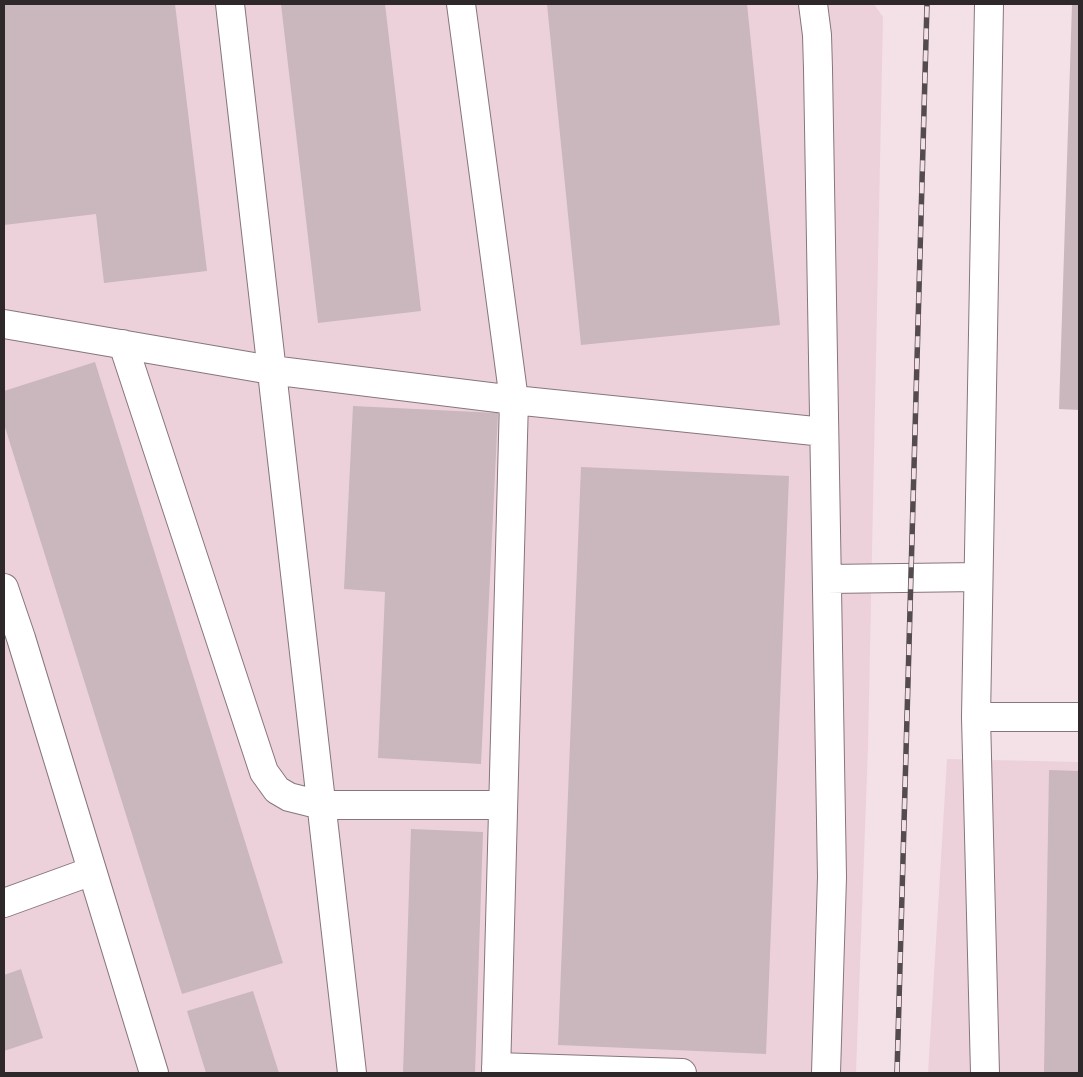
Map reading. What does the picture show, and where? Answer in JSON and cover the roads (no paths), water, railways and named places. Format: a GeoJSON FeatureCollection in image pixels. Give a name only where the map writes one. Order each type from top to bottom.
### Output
{"type":"FeatureCollection","features":[{"type":"Feature","properties":{"kind":"street"},"geometry":{"type":"LineString","coordinates":[[230,4],[270,370],[352,1073]]}},
{"type":"Feature","properties":{"kind":"street"},"geometry":{"type":"LineString","coordinates":[[461,4],[514,400],[496,1070],[682,1073]]}},
{"type":"Feature","properties":{"kind":"street"},"geometry":{"type":"LineString","coordinates":[[813,4],[817,35],[818,69],[832,876],[826,1073]]}},
{"type":"Feature","properties":{"kind":"street"},"geometry":{"type":"LineString","coordinates":[[985,1073],[976,717],[989,4]]}},
{"type":"Feature","properties":{"kind":"street"},"geometry":{"type":"LineString","coordinates":[[4,324],[270,370],[514,400],[824,432]]}},
{"type":"Feature","properties":{"kind":"street"},"geometry":{"type":"LineString","coordinates":[[123,344],[264,772],[276,790],[289,797],[321,805],[503,805]]}},
{"type":"Feature","properties":{"kind":"street"},"geometry":{"type":"LineString","coordinates":[[827,579],[978,578]]}},
{"type":"Feature","properties":{"kind":"street"},"geometry":{"type":"LineString","coordinates":[[4,588],[154,1073]]}},
{"type":"Feature","properties":{"kind":"street"},"geometry":{"type":"LineString","coordinates":[[976,717],[1079,717]]}},
{"type":"Feature","properties":{"kind":"street"},"geometry":{"type":"LineString","coordinates":[[4,903],[92,871]]}},
{"type":"Feature","properties":{"kind":"railway"},"geometry":{"type":"LineString","coordinates":[[897,1073],[927,4]]}}]}
